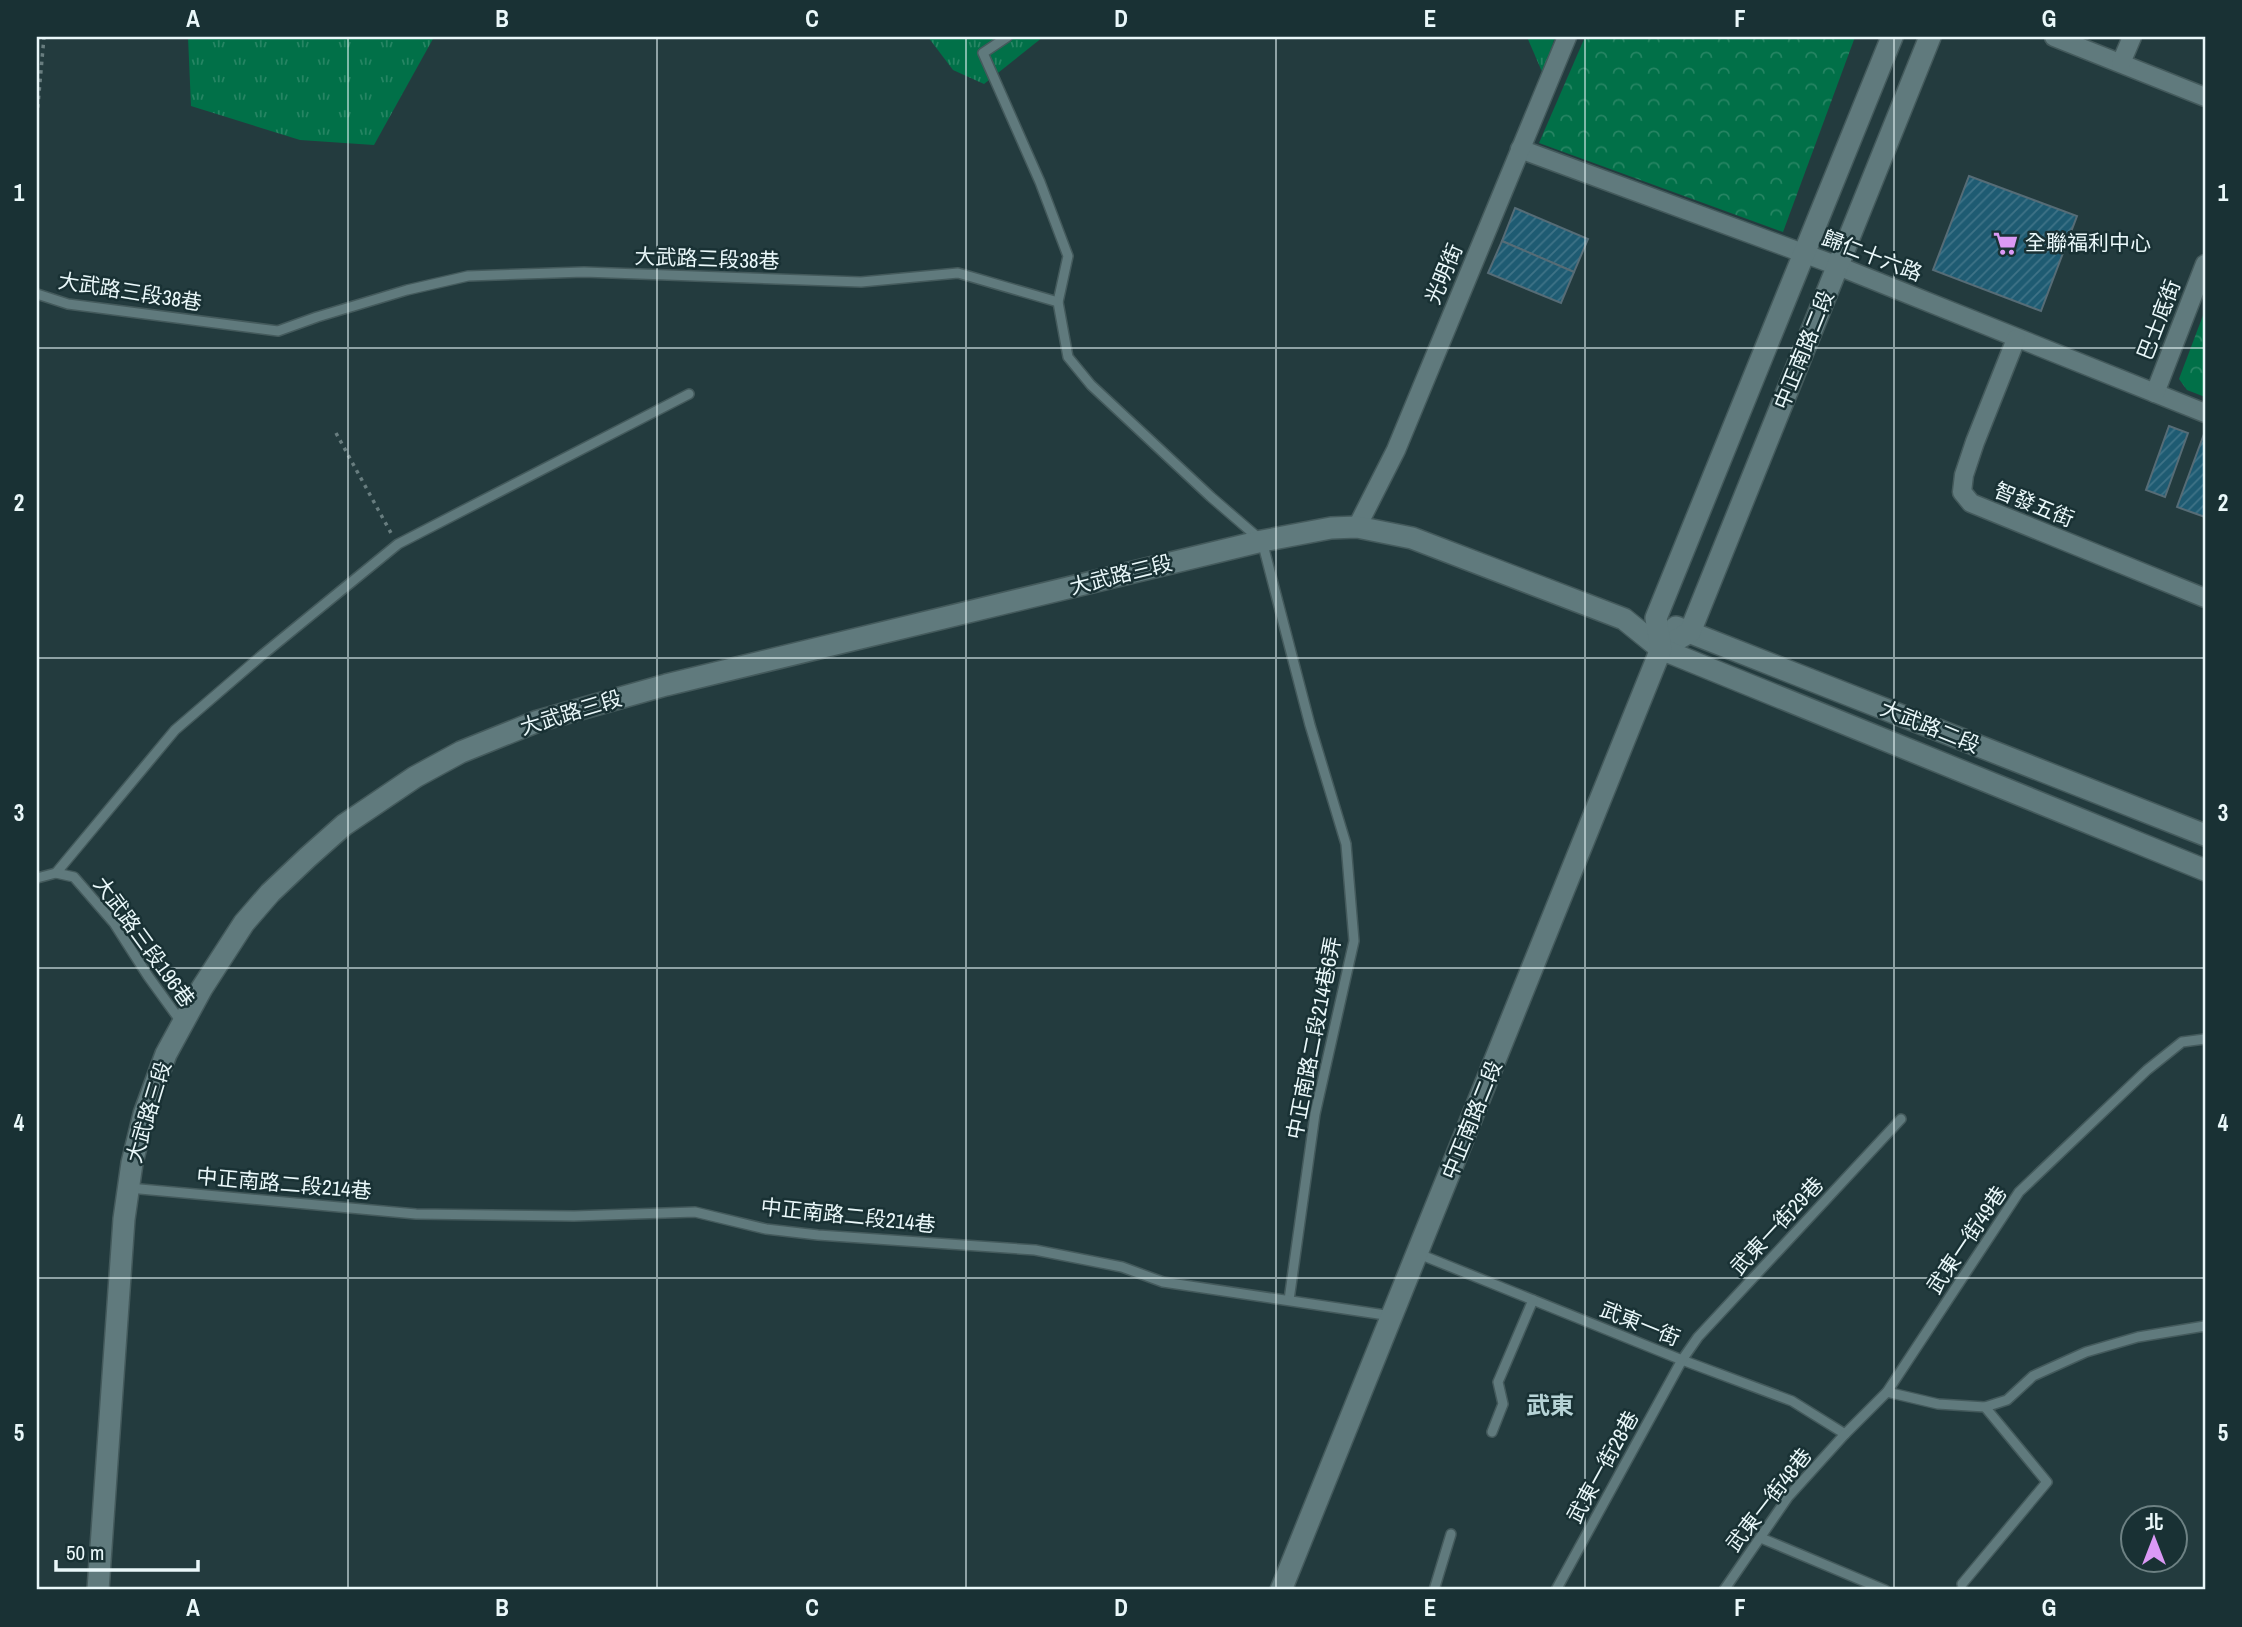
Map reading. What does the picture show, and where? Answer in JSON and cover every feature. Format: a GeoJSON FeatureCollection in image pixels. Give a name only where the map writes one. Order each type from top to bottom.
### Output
{"type":"FeatureCollection","features":[{"type":"Feature","properties":{"kind":"street","name":"光明街"},"geometry":{"type":"LineString","coordinates":[[1357,527],[1396,450],[1567,37]]}},
{"type":"Feature","properties":{"kind":"street","name":"中正南路二段"},"geometry":{"type":"LineString","coordinates":[[1656,618],[1892,37]]}},
{"type":"Feature","properties":{"kind":"street","name":"中正南路二段"},"geometry":{"type":"LineString","coordinates":[[1690,632],[1930,37]]}},
{"type":"Feature","properties":{"kind":"street"},"geometry":{"type":"LineString","coordinates":[[2054,37],[2205,97]]}},
{"type":"Feature","properties":{"kind":"street"},"geometry":{"type":"LineString","coordinates":[[2121,63],[2132,37]]}},
{"type":"Feature","properties":{"kind":"street","name":"歸仁十六路"},"geometry":{"type":"LineString","coordinates":[[1520,149],[1838,266],[2205,413]]}},
{"type":"Feature","properties":{"kind":"street","name":"巴士底街"},"geometry":{"type":"LineString","coordinates":[[2155,393],[2205,264]]}},
{"type":"Feature","properties":{"kind":"street","name":"智發五街"},"geometry":{"type":"LineString","coordinates":[[2016,339],[1975,442],[1964,475],[1962,492],[1971,503],[2205,598]]}},
{"type":"Feature","properties":{"kind":"street","name":"大武路三段"},"geometry":{"type":"LineString","coordinates":[[98,1590],[121,1246],[137,1138],[151,1092],[166,1054],[201,988],[244,923],[270,893],[344,825],[404,785],[471,747],[538,721],[666,685],[1320,529],[1357,527],[1412,538],[1623,619],[1661,649]]}},
{"type":"Feature","properties":{"kind":"street"},"geometry":{"type":"LineString","coordinates":[[1656,618],[1661,649],[1690,632]]}},
{"type":"Feature","properties":{"kind":"street","name":"大武路三段"},"geometry":{"type":"LineString","coordinates":[[1623,619],[1656,618]]}},
{"type":"Feature","properties":{"kind":"street","name":"大武路二段"},"geometry":{"type":"LineString","coordinates":[[1656,618],[2205,835]]}},
{"type":"Feature","properties":{"kind":"street","name":"中正南路二段"},"geometry":{"type":"LineString","coordinates":[[1281,1590],[1419,1254],[1661,649]]}},
{"type":"Feature","properties":{"kind":"street","name":"大武路二段"},"geometry":{"type":"LineString","coordinates":[[1661,649],[2205,870]]}},
{"type":"Feature","properties":{"kind":"lane"},"geometry":{"type":"LineString","coordinates":[[1007,37],[983,53],[1040,182],[1068,256],[1058,302],[1068,357],[1091,386],[1262,541]]}},
{"type":"Feature","properties":{"kind":"lane","name":"大武路三段38巷"},"geometry":{"type":"LineString","coordinates":[[37,294],[68,304],[278,331],[407,290],[481,275],[584,272],[861,282],[958,273],[1058,302]]}},
{"type":"Feature","properties":{"kind":"lane"},"geometry":{"type":"LineString","coordinates":[[37,878],[56,873],[175,730],[398,544],[689,394]]}},
{"type":"Feature","properties":{"kind":"lane","name":"中正南路二段214巷6弄"},"geometry":{"type":"LineString","coordinates":[[1262,541],[1310,725],[1346,844],[1354,941],[1315,1114],[1289,1300]]}},
{"type":"Feature","properties":{"kind":"lane","name":"大武路三段196巷"},"geometry":{"type":"LineString","coordinates":[[56,873],[74,877],[106,914],[183,1025]]}},
{"type":"Feature","properties":{"kind":"lane","name":"武東一街49巷"},"geometry":{"type":"LineString","coordinates":[[1845,1434],[1887,1392],[2019,1192],[2164,1056],[2182,1042],[2205,1038]]}},
{"type":"Feature","properties":{"kind":"lane","name":"武東一街29巷"},"geometry":{"type":"LineString","coordinates":[[1682,1360],[1698,1337],[1901,1119]]}},
{"type":"Feature","properties":{"kind":"lane","name":"中正南路二段214巷"},"geometry":{"type":"LineString","coordinates":[[128,1187],[416,1214],[574,1216],[695,1212],[766,1229],[805,1234],[1035,1250],[1122,1267],[1163,1282],[1393,1316]]}},
{"type":"Feature","properties":{"kind":"lane","name":"武東一街"},"geometry":{"type":"LineString","coordinates":[[1419,1254],[1682,1360],[1792,1401],[1845,1434]]}},
{"type":"Feature","properties":{"kind":"lane"},"geometry":{"type":"LineString","coordinates":[[1492,1432],[1503,1404],[1498,1382],[1533,1300]]}},
{"type":"Feature","properties":{"kind":"lane"},"geometry":{"type":"LineString","coordinates":[[1887,1392],[1938,1404],[1985,1407],[2007,1400],[2033,1376],[2086,1352],[2138,1337],[2205,1326]]}},
{"type":"Feature","properties":{"kind":"lane","name":"武東一街28巷"},"geometry":{"type":"LineString","coordinates":[[1556,1590],[1682,1360]]}},
{"type":"Feature","properties":{"kind":"lane"},"geometry":{"type":"LineString","coordinates":[[1962,1584],[2047,1482],[1985,1407]]}},
{"type":"Feature","properties":{"kind":"lane","name":"武東一街48巷"},"geometry":{"type":"LineString","coordinates":[[1724,1590],[1788,1497],[1845,1434]]}},
{"type":"Feature","properties":{"kind":"lane"},"geometry":{"type":"LineString","coordinates":[[1434,1590],[1451,1534]]}},
{"type":"Feature","properties":{"kind":"lane"},"geometry":{"type":"LineString","coordinates":[[1761,1538],[1885,1590]]}},
{"type":"Feature","properties":{"kind":"path"},"geometry":{"type":"LineString","coordinates":[[37,116],[44,37]]}},
{"type":"Feature","properties":{"kind":"path"},"geometry":{"type":"LineString","coordinates":[[336,433],[398,544]]}},
{"type":"Feature","properties":{"kind":"green space"},"geometry":{"type":"Polygon","coordinates":[[[188,37],[434,37],[374,145],[300,140],[191,106],[188,37]]]}},
{"type":"Feature","properties":{"kind":"green space"},"geometry":{"type":"Polygon","coordinates":[[[928,37],[1043,37],[984,84],[953,70],[928,37]]]}},
{"type":"Feature","properties":{"kind":"green space"},"geometry":{"type":"Polygon","coordinates":[[[1527,37],[1555,37],[1543,74],[1527,37]]]}},
{"type":"Feature","properties":{"kind":"green space"},"geometry":{"type":"Polygon","coordinates":[[[1585,37],[1855,37],[1783,232],[1539,143],[1585,37]]]}},
{"type":"Feature","properties":{"kind":"green space"},"geometry":{"type":"Polygon","coordinates":[[[2205,310],[2205,397],[2187,390],[2179,379],[2205,310]]]}},
{"type":"Feature","properties":{"kind":"building","name":"全聯福利中心"},"geometry":{"type":"Polygon","coordinates":[[[1969,176],[2077,216],[2041,311],[1933,270],[1969,176]]]}},
{"type":"Feature","properties":{"kind":"building"},"geometry":{"type":"Polygon","coordinates":[[[1515,208],[1588,239],[1574,272],[1502,241],[1515,208]]]}},
{"type":"Feature","properties":{"kind":"building"},"geometry":{"type":"Polygon","coordinates":[[[1502,241],[1574,272],[1561,303],[1488,273],[1502,241]]]}},
{"type":"Feature","properties":{"kind":"building"},"geometry":{"type":"Polygon","coordinates":[[[2169,426],[2188,433],[2165,497],[2146,490],[2169,426]]]}},
{"type":"Feature","properties":{"kind":"building"},"geometry":{"type":"Polygon","coordinates":[[[2205,435],[2205,517],[2177,507],[2205,435]]]}},
{"type":"Feature","properties":{"kind":"place","name":"全聯福利中心"},"geometry":{"type":"Point","coordinates":[2005,243]}},
{"type":"Feature","properties":{"kind":"district","name":"武東"},"geometry":{"type":"Point","coordinates":[1550,1406]}}]}
